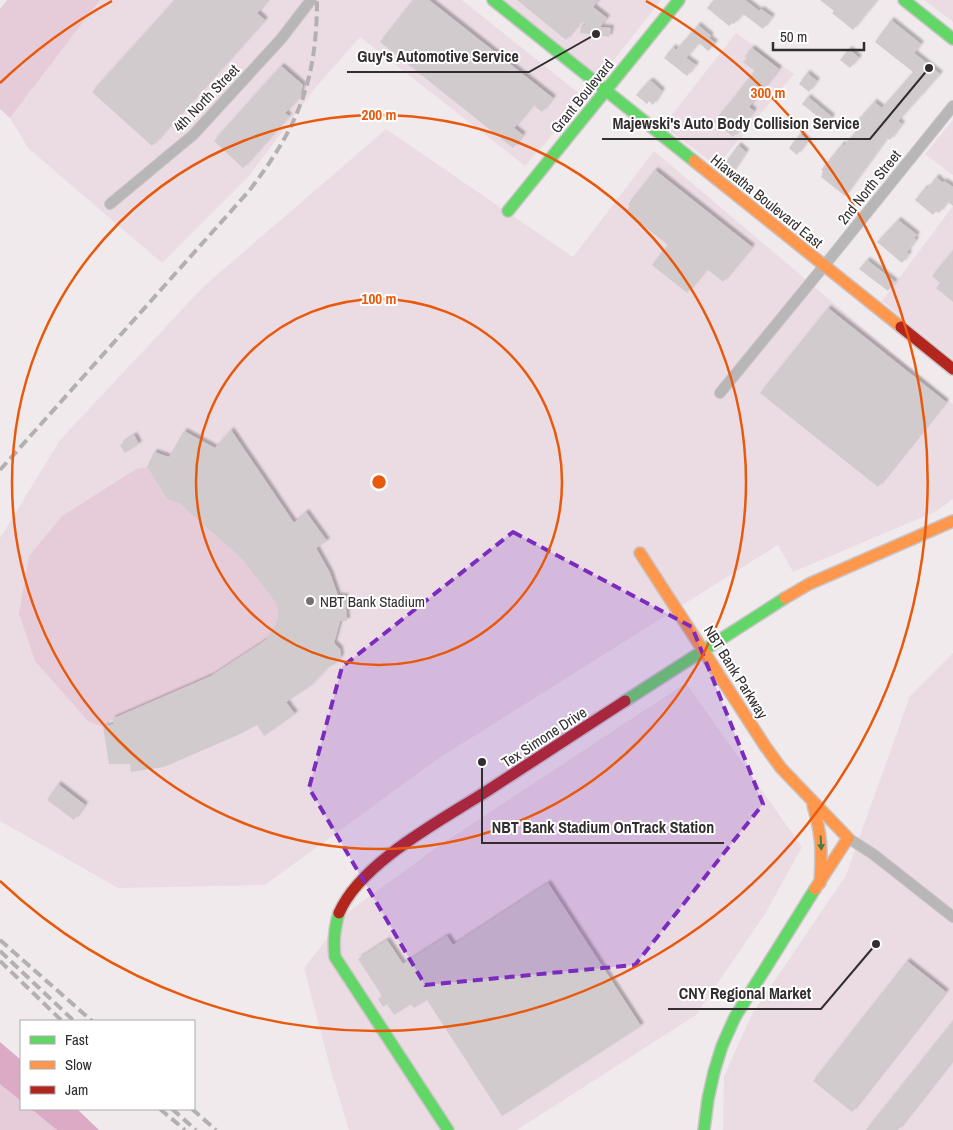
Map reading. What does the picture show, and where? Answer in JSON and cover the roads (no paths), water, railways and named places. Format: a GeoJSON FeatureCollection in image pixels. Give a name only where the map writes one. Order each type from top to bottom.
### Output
{"type":"FeatureCollection","features":[{"type":"Feature","properties":{"kind":"street","name":"4th North Street"},"geometry":{"type":"LineString","coordinates":[[110,204],[193,136],[281,39],[311,0]]}},
{"type":"Feature","properties":{"kind":"street","name":"Hiawatha Boulevard East"},"geometry":{"type":"LineString","coordinates":[[493,0],[953,369]]}},
{"type":"Feature","properties":{"kind":"street","name":"Grant Boulevard"},"geometry":{"type":"LineString","coordinates":[[508,211],[678,0]]}},
{"type":"Feature","properties":{"kind":"street"},"geometry":{"type":"LineString","coordinates":[[904,0],[953,40]]}},
{"type":"Feature","properties":{"kind":"street","name":"2nd North Street"},"geometry":{"type":"LineString","coordinates":[[720,393],[953,106]]}},
{"type":"Feature","properties":{"kind":"street","name":"Tex Simone Drive"},"geometry":{"type":"LineString","coordinates":[[448,1130],[335,957],[332,938],[336,920],[345,902],[368,875],[395,852],[781,600],[809,584],[953,521]]}},
{"type":"Feature","properties":{"kind":"street","name":"NBT Bank Parkway"},"geometry":{"type":"LineString","coordinates":[[640,553],[781,768],[848,838],[735,1018],[722,1046],[708,1090],[704,1130]]}},
{"type":"Feature","properties":{"kind":"street","name":"NBT Bank Parkway"},"geometry":{"type":"LineString","coordinates":[[812,802],[820,829],[822,848],[820,885]]}},
{"type":"Feature","properties":{"kind":"street"},"geometry":{"type":"LineString","coordinates":[[848,838],[873,854],[953,917]]}},
{"type":"Feature","properties":{"kind":"railway"},"geometry":{"type":"LineString","coordinates":[[0,470],[249,191],[266,168],[292,124],[308,79],[316,29],[317,0]]}},
{"type":"Feature","properties":{"kind":"railway"},"geometry":{"type":"LineString","coordinates":[[0,940],[91,1020]]}},
{"type":"Feature","properties":{"kind":"railway"},"geometry":{"type":"LineString","coordinates":[[0,951],[73,1020]]}},
{"type":"Feature","properties":{"kind":"railway"},"geometry":{"type":"LineString","coordinates":[[0,961],[61,1020]]}},
{"type":"Feature","properties":{"kind":"railway"},"geometry":{"type":"LineString","coordinates":[[161,1110],[185,1130]]}},
{"type":"Feature","properties":{"kind":"railway"},"geometry":{"type":"LineString","coordinates":[[173,1110],[196,1130]]}},
{"type":"Feature","properties":{"kind":"railway"},"geometry":{"type":"LineString","coordinates":[[193,1110],[216,1130]]}},
{"type":"Feature","properties":{"kind":"place","name":"Guy's Automotive Service"},"geometry":{"type":"Point","coordinates":[596,34]}},
{"type":"Feature","properties":{"kind":"place","name":"Majewski's Auto Body Collision Service"},"geometry":{"type":"Point","coordinates":[929,68]}},
{"type":"Feature","properties":{"kind":"place","name":"NBT Bank Stadium"},"geometry":{"type":"Point","coordinates":[310,601]}},
{"type":"Feature","properties":{"kind":"place","name":"NBT Bank Stadium OnTrack Station"},"geometry":{"type":"Point","coordinates":[482,762]}},
{"type":"Feature","properties":{"kind":"place","name":"CNY Regional Market"},"geometry":{"type":"Point","coordinates":[876,944]}}]}
